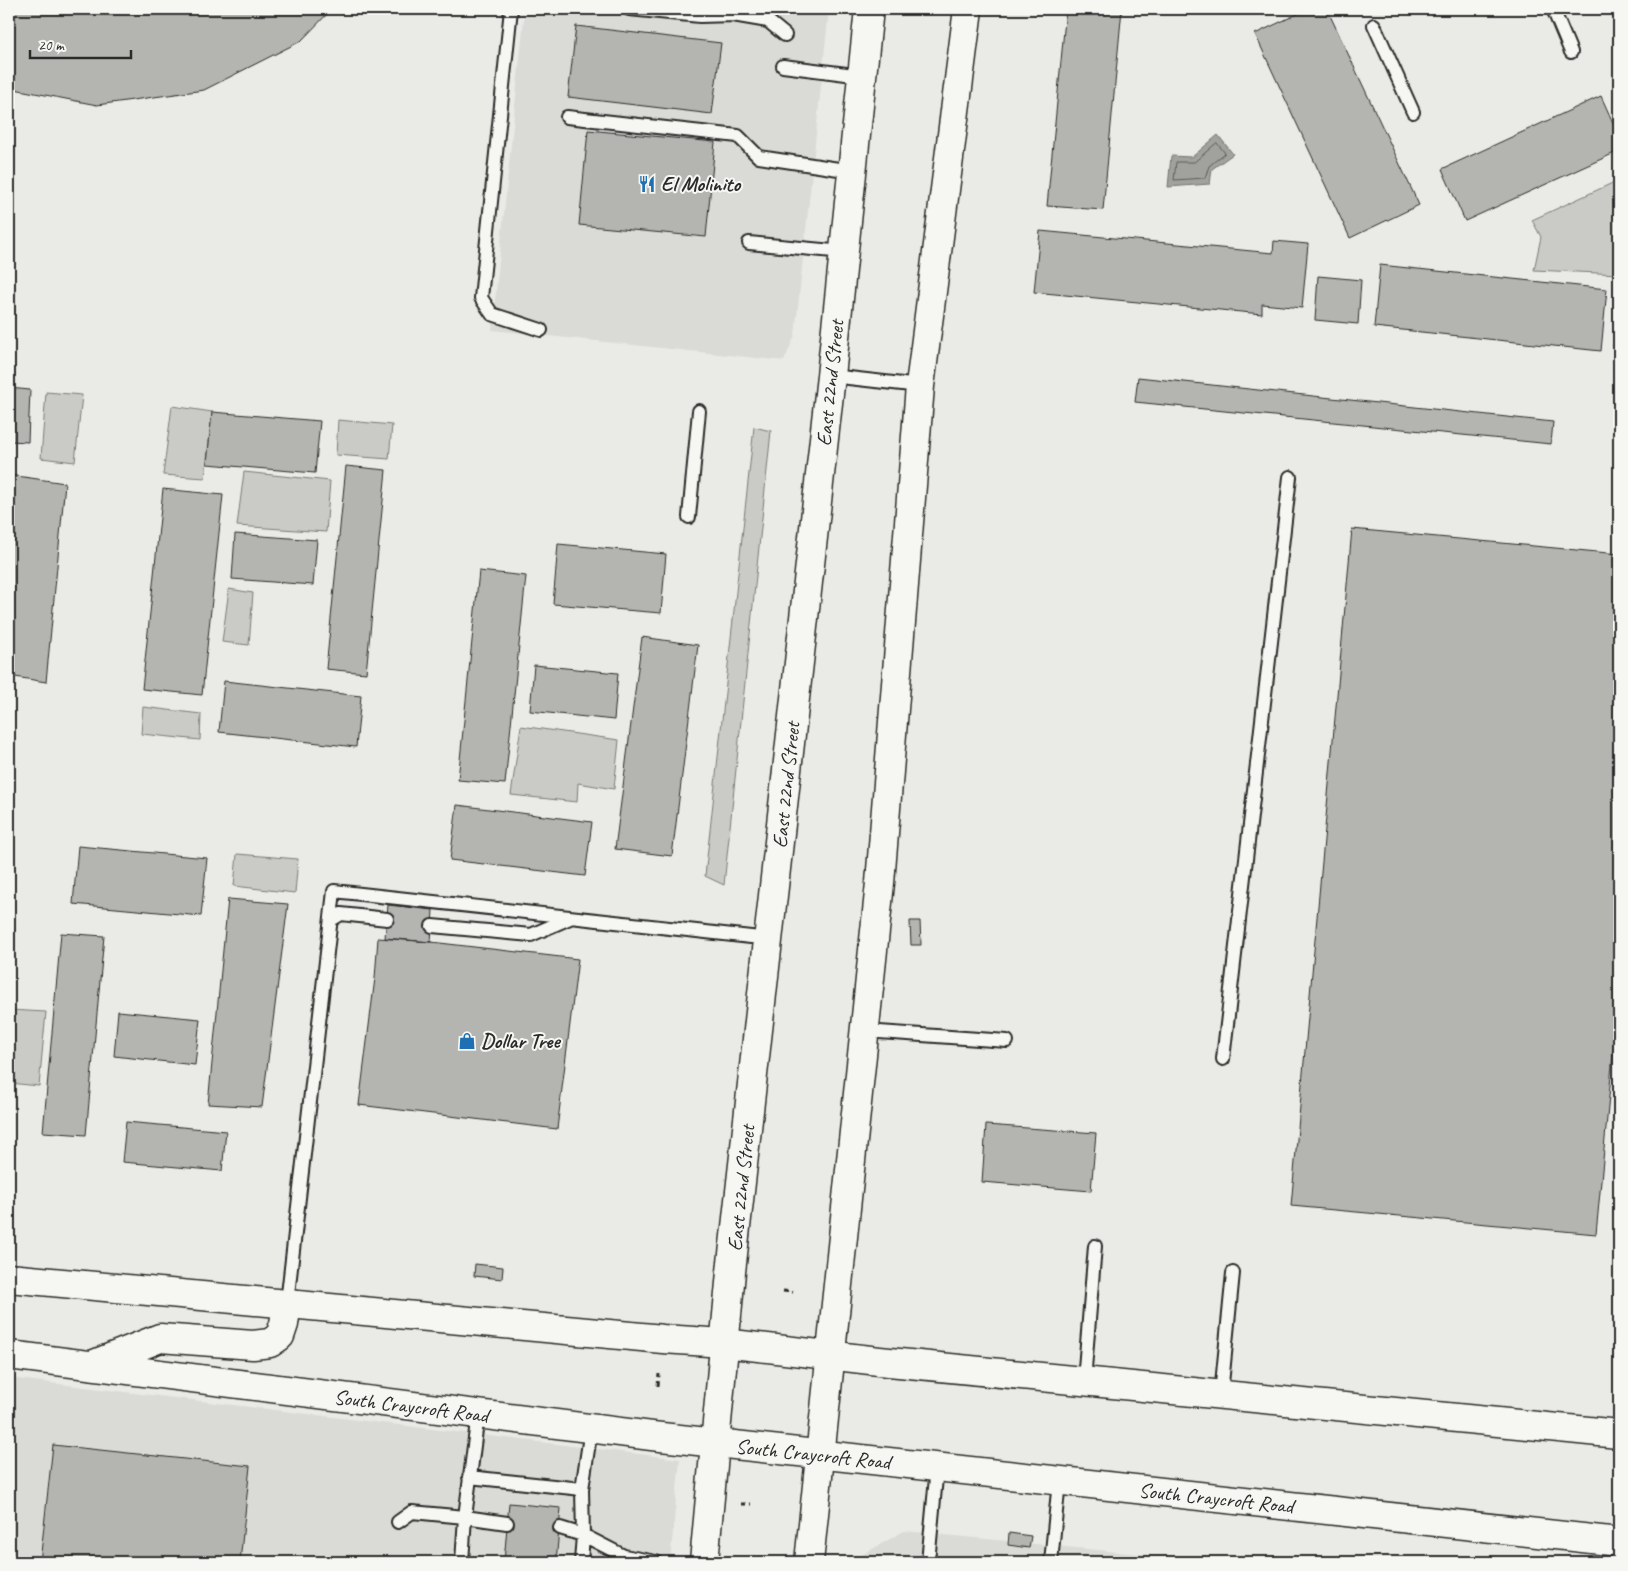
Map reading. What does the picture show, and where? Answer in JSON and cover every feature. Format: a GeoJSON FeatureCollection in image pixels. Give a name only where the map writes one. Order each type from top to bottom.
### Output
{"type":"FeatureCollection","features":[{"type":"Feature","properties":{"kind":"main road","name":"East 22nd Street"},"geometry":{"type":"LineString","coordinates":[[704,1562],[724,1343],[831,376],[869,9]]}},
{"type":"Feature","properties":{"kind":"main road"},"geometry":{"type":"LineString","coordinates":[[809,1562],[880,873],[920,386],[968,9]]}},
{"type":"Feature","properties":{"kind":"main road"},"geometry":{"type":"LineString","coordinates":[[9,1278],[663,1339],[724,1343],[1619,1434]]}},
{"type":"Feature","properties":{"kind":"main road"},"geometry":{"type":"LineString","coordinates":[[91,1366],[160,1338],[253,1345],[270,1343],[280,1336],[287,1303]]}},
{"type":"Feature","properties":{"kind":"main road","name":"South Craycroft Road"},"geometry":{"type":"LineString","coordinates":[[9,1355],[715,1444],[1619,1542]]}},
{"type":"Feature","properties":{"kind":"lane"},"geometry":{"type":"LineString","coordinates":[[511,9],[481,298],[492,314],[541,330]]}},
{"type":"Feature","properties":{"kind":"lane"},"geometry":{"type":"LineString","coordinates":[[629,9],[700,16],[733,15],[768,21],[785,35]]}},
{"type":"Feature","properties":{"kind":"lane"},"geometry":{"type":"LineString","coordinates":[[1552,9],[1571,52]]}},
{"type":"Feature","properties":{"kind":"lane"},"geometry":{"type":"LineString","coordinates":[[1374,24],[1413,112]]}},
{"type":"Feature","properties":{"kind":"lane"},"geometry":{"type":"LineString","coordinates":[[783,66],[862,76]]}},
{"type":"Feature","properties":{"kind":"lane"},"geometry":{"type":"LineString","coordinates":[[567,117],[738,136],[759,157],[852,171]]}},
{"type":"Feature","properties":{"kind":"lane"},"geometry":{"type":"LineString","coordinates":[[749,244],[844,252]]}},
{"type":"Feature","properties":{"kind":"lane"},"geometry":{"type":"LineString","coordinates":[[831,376],[920,386]]}},
{"type":"Feature","properties":{"kind":"lane"},"geometry":{"type":"LineString","coordinates":[[689,517],[699,411]]}},
{"type":"Feature","properties":{"kind":"lane"},"geometry":{"type":"LineString","coordinates":[[1223,1059],[1290,478]]}},
{"type":"Feature","properties":{"kind":"lane"},"geometry":{"type":"LineString","coordinates":[[287,1303],[334,891],[768,940]]}},
{"type":"Feature","properties":{"kind":"lane"},"geometry":{"type":"LineString","coordinates":[[331,920],[341,914],[387,919]]}},
{"type":"Feature","properties":{"kind":"lane"},"geometry":{"type":"LineString","coordinates":[[432,926],[531,935],[570,918]]}},
{"type":"Feature","properties":{"kind":"lane"},"geometry":{"type":"LineString","coordinates":[[864,1031],[1007,1041]]}},
{"type":"Feature","properties":{"kind":"lane"},"geometry":{"type":"LineString","coordinates":[[1084,1380],[1095,1246]]}},
{"type":"Feature","properties":{"kind":"lane"},"geometry":{"type":"LineString","coordinates":[[1221,1394],[1233,1273]]}},
{"type":"Feature","properties":{"kind":"lane"},"geometry":{"type":"LineString","coordinates":[[462,1562],[469,1477],[478,1414]]}},
{"type":"Feature","properties":{"kind":"lane"},"geometry":{"type":"LineString","coordinates":[[581,1562],[583,1535],[582,1489],[591,1428]]}},
{"type":"Feature","properties":{"kind":"lane"},"geometry":{"type":"LineString","coordinates":[[928,1562],[937,1467]]}},
{"type":"Feature","properties":{"kind":"lane"},"geometry":{"type":"LineString","coordinates":[[469,1477],[582,1489]]}},
{"type":"Feature","properties":{"kind":"lane"},"geometry":{"type":"LineString","coordinates":[[1051,1562],[1059,1481]]}},
{"type":"Feature","properties":{"kind":"lane"},"geometry":{"type":"LineString","coordinates":[[398,1522],[412,1512],[507,1523]]}},
{"type":"Feature","properties":{"kind":"lane"},"geometry":{"type":"LineString","coordinates":[[560,1528],[583,1535],[637,1561],[656,1562]]}},
{"type":"Feature","properties":{"kind":"path"},"geometry":{"type":"LineString","coordinates":[[783,1291],[793,1292]]}},
{"type":"Feature","properties":{"kind":"path"},"geometry":{"type":"LineString","coordinates":[[658,1386],[659,1374]]}},
{"type":"Feature","properties":{"kind":"path"},"geometry":{"type":"LineString","coordinates":[[741,1504],[751,1504]]}},
{"type":"Feature","properties":{"kind":"shaded area"},"geometry":{"type":"Polygon","coordinates":[[[525,9],[829,9],[795,335],[784,361],[492,330],[525,9]]]}},
{"type":"Feature","properties":{"kind":"shaded area"},"geometry":{"type":"Polygon","coordinates":[[[1619,180],[1619,274],[1534,270],[1541,237],[1532,220],[1619,180]]]}},
{"type":"Feature","properties":{"kind":"shaded area"},"geometry":{"type":"Polygon","coordinates":[[[46,392],[82,395],[75,462],[41,458],[46,392]]]}},
{"type":"Feature","properties":{"kind":"shaded area"},"geometry":{"type":"Polygon","coordinates":[[[172,406],[212,412],[205,478],[163,475],[172,406]]]}},
{"type":"Feature","properties":{"kind":"shaded area"},"geometry":{"type":"Polygon","coordinates":[[[338,420],[392,425],[389,459],[336,455],[338,420]]]}},
{"type":"Feature","properties":{"kind":"shaded area"},"geometry":{"type":"Polygon","coordinates":[[[754,427],[771,431],[724,885],[705,876],[754,427]]]}},
{"type":"Feature","properties":{"kind":"shaded area"},"geometry":{"type":"Polygon","coordinates":[[[244,472],[330,481],[326,532],[237,526],[244,472]]]}},
{"type":"Feature","properties":{"kind":"shaded area"},"geometry":{"type":"Polygon","coordinates":[[[229,589],[253,593],[249,645],[222,642],[229,589]]]}},
{"type":"Feature","properties":{"kind":"shaded area"},"geometry":{"type":"Polygon","coordinates":[[[143,707],[201,714],[200,740],[141,734],[143,707]]]}},
{"type":"Feature","properties":{"kind":"shaded area"},"geometry":{"type":"Polygon","coordinates":[[[521,726],[619,740],[614,789],[578,783],[577,802],[511,795],[521,726]]]}},
{"type":"Feature","properties":{"kind":"shaded area"},"geometry":{"type":"Polygon","coordinates":[[[237,854],[298,859],[295,893],[234,886],[237,854]]]}},
{"type":"Feature","properties":{"kind":"shaded area"},"geometry":{"type":"Polygon","coordinates":[[[9,1010],[46,1012],[39,1086],[9,1083],[9,1010]]]}},
{"type":"Feature","properties":{"kind":"shaded area"},"geometry":{"type":"Polygon","coordinates":[[[9,1378],[680,1459],[670,1562],[9,1562],[9,1378]]]}},
{"type":"Feature","properties":{"kind":"shaded area"},"geometry":{"type":"Polygon","coordinates":[[[904,1531],[1220,1562],[859,1562],[860,1556],[904,1531]]]}},
{"type":"Feature","properties":{"kind":"water"},"geometry":{"type":"Polygon","coordinates":[[[1218,135],[1233,154],[1212,169],[1210,184],[1168,187],[1171,156],[1192,157],[1218,135]]]}},
{"type":"Feature","properties":{"kind":"building"},"geometry":{"type":"Polygon","coordinates":[[[9,9],[332,9],[301,41],[204,90],[97,105],[9,88],[9,9]]]}},
{"type":"Feature","properties":{"kind":"building"},"geometry":{"type":"Polygon","coordinates":[[[1066,9],[1122,9],[1103,210],[1047,206],[1066,9]]]}},
{"type":"Feature","properties":{"kind":"building"},"geometry":{"type":"Polygon","coordinates":[[[1308,9],[1327,9],[1419,205],[1350,238],[1255,34],[1308,9]]]}},
{"type":"Feature","properties":{"kind":"building"},"geometry":{"type":"Polygon","coordinates":[[[576,26],[721,43],[712,114],[568,97],[576,26]]]}},
{"type":"Feature","properties":{"kind":"building"},"geometry":{"type":"Polygon","coordinates":[[[1601,96],[1619,136],[1619,151],[1465,221],[1442,169],[1601,96]]]}},
{"type":"Feature","properties":{"kind":"building","name":"El Molinito"},"geometry":{"type":"Polygon","coordinates":[[[588,130],[715,142],[706,237],[579,225],[588,130]]]}},
{"type":"Feature","properties":{"kind":"building"},"geometry":{"type":"Polygon","coordinates":[[[1040,231],[1273,253],[1274,241],[1308,244],[1302,308],[1262,304],[1262,314],[1034,292],[1040,231]]]}},
{"type":"Feature","properties":{"kind":"building"},"geometry":{"type":"Polygon","coordinates":[[[1380,265],[1607,289],[1601,351],[1374,327],[1380,265]]]}},
{"type":"Feature","properties":{"kind":"building"},"geometry":{"type":"Polygon","coordinates":[[[1318,276],[1361,280],[1358,324],[1315,320],[1318,276]]]}},
{"type":"Feature","properties":{"kind":"building"},"geometry":{"type":"Polygon","coordinates":[[[1619,296],[1619,347],[1613,347],[1619,296]]]}},
{"type":"Feature","properties":{"kind":"building"},"geometry":{"type":"Polygon","coordinates":[[[1138,377],[1553,422],[1551,444],[1135,402],[1138,377]]]}},
{"type":"Feature","properties":{"kind":"building"},"geometry":{"type":"Polygon","coordinates":[[[9,388],[30,390],[28,442],[9,441],[9,388]]]}},
{"type":"Feature","properties":{"kind":"building"},"geometry":{"type":"Polygon","coordinates":[[[212,412],[320,421],[315,473],[207,464],[212,412]]]}},
{"type":"Feature","properties":{"kind":"building"},"geometry":{"type":"Polygon","coordinates":[[[346,466],[386,470],[366,673],[326,669],[346,466]]]}},
{"type":"Feature","properties":{"kind":"building"},"geometry":{"type":"Polygon","coordinates":[[[10,475],[65,483],[46,682],[9,676],[10,475]]]}},
{"type":"Feature","properties":{"kind":"building"},"geometry":{"type":"Polygon","coordinates":[[[163,489],[223,495],[202,695],[142,689],[163,489]]]}},
{"type":"Feature","properties":{"kind":"building"},"geometry":{"type":"Polygon","coordinates":[[[1352,529],[1619,554],[1619,991],[1596,1234],[1291,1206],[1352,529]]]}},
{"type":"Feature","properties":{"kind":"building"},"geometry":{"type":"Polygon","coordinates":[[[235,534],[317,540],[313,585],[232,579],[235,534]]]}},
{"type":"Feature","properties":{"kind":"building"},"geometry":{"type":"Polygon","coordinates":[[[558,544],[666,554],[661,613],[553,604],[558,544]]]}},
{"type":"Feature","properties":{"kind":"building"},"geometry":{"type":"Polygon","coordinates":[[[479,571],[526,576],[505,784],[458,780],[479,571]]]}},
{"type":"Feature","properties":{"kind":"building"},"geometry":{"type":"Polygon","coordinates":[[[642,637],[698,645],[672,856],[615,849],[642,637]]]}},
{"type":"Feature","properties":{"kind":"building"},"geometry":{"type":"Polygon","coordinates":[[[534,665],[618,673],[614,720],[530,711],[534,665]]]}},
{"type":"Feature","properties":{"kind":"building"},"geometry":{"type":"Polygon","coordinates":[[[224,681],[361,696],[356,747],[219,732],[224,681]]]}},
{"type":"Feature","properties":{"kind":"building"},"geometry":{"type":"Polygon","coordinates":[[[457,805],[592,822],[585,876],[450,860],[457,805]]]}},
{"type":"Feature","properties":{"kind":"building"},"geometry":{"type":"Polygon","coordinates":[[[78,846],[207,858],[201,916],[73,904],[78,846]]]}},
{"type":"Feature","properties":{"kind":"building"},"geometry":{"type":"Polygon","coordinates":[[[228,899],[288,904],[262,1107],[208,1104],[228,899]]]}},
{"type":"Feature","properties":{"kind":"building"},"geometry":{"type":"Polygon","coordinates":[[[388,905],[433,910],[431,942],[385,938],[388,905]]]}},
{"type":"Feature","properties":{"kind":"building"},"geometry":{"type":"Polygon","coordinates":[[[910,921],[920,921],[921,945],[911,945],[910,921]]]}},
{"type":"Feature","properties":{"kind":"building"},"geometry":{"type":"Polygon","coordinates":[[[61,933],[104,936],[86,1135],[43,1132],[61,933]]]}},
{"type":"Feature","properties":{"kind":"building","name":"Dollar Tree"},"geometry":{"type":"Polygon","coordinates":[[[378,938],[431,942],[578,959],[557,1129],[359,1105],[375,978],[378,938]]]}},
{"type":"Feature","properties":{"kind":"building"},"geometry":{"type":"Polygon","coordinates":[[[118,1011],[200,1019],[195,1065],[114,1056],[118,1011]]]}},
{"type":"Feature","properties":{"kind":"building"},"geometry":{"type":"Polygon","coordinates":[[[126,1122],[226,1131],[222,1171],[122,1162],[126,1122]]]}},
{"type":"Feature","properties":{"kind":"building"},"geometry":{"type":"Polygon","coordinates":[[[986,1125],[1096,1133],[1091,1191],[982,1182],[986,1125]]]}},
{"type":"Feature","properties":{"kind":"building"},"geometry":{"type":"Polygon","coordinates":[[[475,1264],[503,1267],[502,1279],[474,1276],[475,1264]]]}},
{"type":"Feature","properties":{"kind":"building"},"geometry":{"type":"Polygon","coordinates":[[[53,1445],[250,1466],[240,1562],[40,1562],[53,1445]]]}},
{"type":"Feature","properties":{"kind":"building"},"geometry":{"type":"Polygon","coordinates":[[[509,1503],[561,1508],[556,1562],[504,1562],[509,1503]]]}},
{"type":"Feature","properties":{"kind":"building"},"geometry":{"type":"Polygon","coordinates":[[[1009,1533],[1031,1536],[1029,1548],[1008,1545],[1009,1533]]]}},
{"type":"Feature","properties":{"kind":"place","name":"El Molinito"},"geometry":{"type":"Point","coordinates":[647,184]}},
{"type":"Feature","properties":{"kind":"place","name":"Dollar Tree"},"geometry":{"type":"Point","coordinates":[467,1041]}}]}
